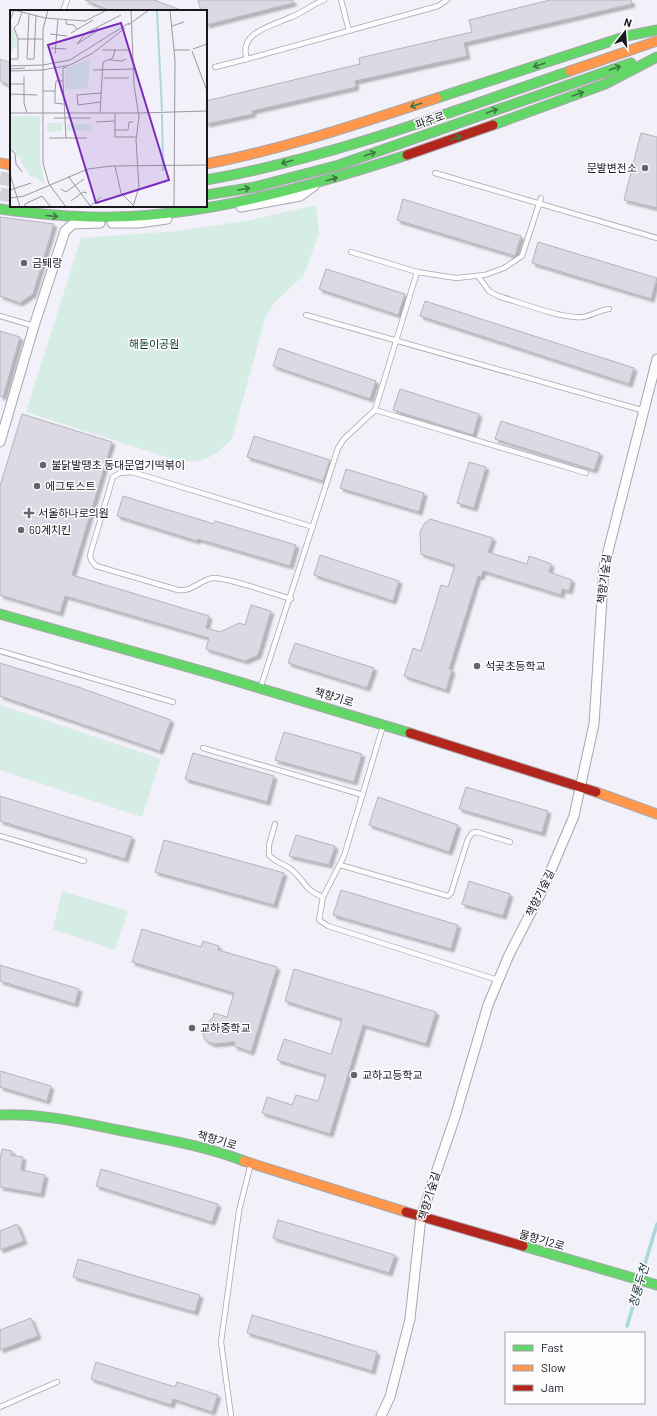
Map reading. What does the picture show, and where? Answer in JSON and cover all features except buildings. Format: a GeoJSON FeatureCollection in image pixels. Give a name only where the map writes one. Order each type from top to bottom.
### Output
{"type":"FeatureCollection","features":[{"type":"Feature","properties":{"kind":"main road"},"geometry":{"type":"LineString","coordinates":[[207,164],[257,154],[327,134],[627,36],[657,30]]}},
{"type":"Feature","properties":{"kind":"main road","name":"파주로"},"geometry":{"type":"LineString","coordinates":[[207,180],[252,172],[394,132],[657,41]]}},
{"type":"Feature","properties":{"kind":"main road","name":"파주로"},"geometry":{"type":"LineString","coordinates":[[207,195],[255,187],[339,165],[657,54]]}},
{"type":"Feature","properties":{"kind":"main road"},"geometry":{"type":"LineString","coordinates":[[0,209],[27,214],[68,217],[136,216],[212,208],[317,183],[462,136],[605,84],[657,57]]}},
{"type":"Feature","properties":{"kind":"main road"},"geometry":{"type":"LineString","coordinates":[[0,163],[10,165]]}},
{"type":"Feature","properties":{"kind":"main road"},"geometry":{"type":"LineString","coordinates":[[21,207],[27,214]]}},
{"type":"Feature","properties":{"kind":"main road","name":"책향기로"},"geometry":{"type":"LineString","coordinates":[[0,614],[261,688],[384,725],[581,786],[657,814]]}},
{"type":"Feature","properties":{"kind":"main road","name":"책향기로"},"geometry":{"type":"LineString","coordinates":[[0,1115],[19,1114],[78,1122],[212,1149],[251,1163],[421,1217]]}},
{"type":"Feature","properties":{"kind":"main road","name":"물향기2로"},"geometry":{"type":"LineString","coordinates":[[421,1217],[657,1285]]}},
{"type":"Feature","properties":{"kind":"street"},"geometry":{"type":"LineString","coordinates":[[0,442],[34,326],[66,231],[73,224],[139,223],[194,216],[300,196],[317,183]]}},
{"type":"Feature","properties":{"kind":"street","name":"책향기숲길"},"geometry":{"type":"LineString","coordinates":[[382,1416],[390,1397],[410,1319],[421,1217],[455,1117],[488,1005],[509,955],[543,889],[574,816],[594,724],[604,567],[645,411],[657,359]]}},
{"type":"Feature","properties":{"kind":"lane"},"geometry":{"type":"LineString","coordinates":[[63,10],[67,0]]}},
{"type":"Feature","properties":{"kind":"lane"},"geometry":{"type":"LineString","coordinates":[[247,59],[245,55],[246,46],[258,30],[292,17],[315,3],[324,0]]}},
{"type":"Feature","properties":{"kind":"lane"},"geometry":{"type":"LineString","coordinates":[[341,0],[349,31]]}},
{"type":"Feature","properties":{"kind":"lane"},"geometry":{"type":"LineString","coordinates":[[215,67],[438,6],[447,0]]}},
{"type":"Feature","properties":{"kind":"lane"},"geometry":{"type":"LineString","coordinates":[[435,173],[539,205],[657,238]]}},
{"type":"Feature","properties":{"kind":"lane"},"geometry":{"type":"LineString","coordinates":[[351,252],[417,272],[456,278],[478,276],[504,268],[522,256],[541,198]]}},
{"type":"Feature","properties":{"kind":"lane"},"geometry":{"type":"LineString","coordinates":[[261,688],[291,599],[338,448],[344,439],[375,410],[417,272]]}},
{"type":"Feature","properties":{"kind":"lane"},"geometry":{"type":"LineString","coordinates":[[478,276],[489,291],[498,296],[571,317],[584,317],[601,310],[609,309]]}},
{"type":"Feature","properties":{"kind":"lane"},"geometry":{"type":"LineString","coordinates":[[306,315],[645,411]]}},
{"type":"Feature","properties":{"kind":"lane"},"geometry":{"type":"LineString","coordinates":[[0,316],[34,326]]}},
{"type":"Feature","properties":{"kind":"lane"},"geometry":{"type":"LineString","coordinates":[[375,410],[586,473]]}},
{"type":"Feature","properties":{"kind":"lane"},"geometry":{"type":"LineString","coordinates":[[291,599],[220,578],[206,580],[190,589],[178,590],[96,566],[91,560],[90,556],[113,476],[120,473],[132,472],[313,527]]}},
{"type":"Feature","properties":{"kind":"lane"},"geometry":{"type":"LineString","coordinates":[[0,651],[173,702]]}},
{"type":"Feature","properties":{"kind":"lane"},"geometry":{"type":"LineString","coordinates":[[384,725],[340,865],[323,897],[319,920],[328,926],[498,980]]}},
{"type":"Feature","properties":{"kind":"lane"},"geometry":{"type":"LineString","coordinates":[[203,748],[363,795]]}},
{"type":"Feature","properties":{"kind":"lane"},"geometry":{"type":"LineString","coordinates":[[275,824],[269,845],[269,854],[275,862],[293,871],[312,893],[323,897]]}},
{"type":"Feature","properties":{"kind":"lane"},"geometry":{"type":"LineString","coordinates":[[340,865],[448,896],[451,893],[468,839],[472,833],[477,832],[510,842]]}},
{"type":"Feature","properties":{"kind":"lane"},"geometry":{"type":"LineString","coordinates":[[0,836],[84,861]]}},
{"type":"Feature","properties":{"kind":"lane"},"geometry":{"type":"LineString","coordinates":[[231,1416],[221,1342],[239,1211],[251,1163]]}},
{"type":"Feature","properties":{"kind":"lane"},"geometry":{"type":"LineString","coordinates":[[0,1406],[57,1382]]}},
{"type":"Feature","properties":{"kind":"green space","name":"해돋이공원"},"geometry":{"type":"Polygon","coordinates":[[[316,205],[319,233],[304,275],[275,302],[266,315],[232,439],[215,454],[198,461],[182,462],[26,412],[81,238],[178,231],[251,220],[316,205]]]}},
{"type":"Feature","properties":{"kind":"green space"},"geometry":{"type":"Polygon","coordinates":[[[0,705],[161,759],[142,817],[0,770],[0,705]]]}},
{"type":"Feature","properties":{"kind":"green space"},"geometry":{"type":"Polygon","coordinates":[[[62,891],[128,911],[115,950],[53,929],[62,891]]]}},
{"type":"Feature","properties":{"kind":"waterway","name":"청룡두천"},"geometry":{"type":"LineString","coordinates":[[641,1277],[657,1224]]}},
{"type":"Feature","properties":{"kind":"waterway","name":"청룡두천"},"geometry":{"type":"LineString","coordinates":[[627,1326],[640,1283]]}},
{"type":"Feature","properties":{"kind":"tunnel"},"geometry":{"type":"LineString","coordinates":[[0,178],[10,180]]}},
{"type":"Feature","properties":{"kind":"tunnel"},"geometry":{"type":"LineString","coordinates":[[0,194],[10,196]]}},
{"type":"Feature","properties":{"kind":"traffic: fast"},"geometry":{"type":"LineString","coordinates":[[437,98],[627,36],[657,30]]}},
{"type":"Feature","properties":{"kind":"traffic: fast"},"geometry":{"type":"LineString","coordinates":[[493,125],[605,84],[657,57]]}},
{"type":"Feature","properties":{"kind":"traffic: fast"},"geometry":{"type":"LineString","coordinates":[[207,195],[255,187],[339,165],[631,63]]}},
{"type":"Feature","properties":{"kind":"traffic: fast"},"geometry":{"type":"LineString","coordinates":[[207,180],[253,171],[345,147],[435,118],[570,71]]}},
{"type":"Feature","properties":{"kind":"traffic: fast"},"geometry":{"type":"LineString","coordinates":[[0,209],[84,217],[149,215],[187,211],[224,205],[298,188],[407,155]]}},
{"type":"Feature","properties":{"kind":"traffic: fast"},"geometry":{"type":"LineString","coordinates":[[0,614],[209,673],[410,733]]}},
{"type":"Feature","properties":{"kind":"traffic: fast"},"geometry":{"type":"LineString","coordinates":[[0,1115],[46,1117],[77,1122],[184,1143],[244,1161]]}},
{"type":"Feature","properties":{"kind":"traffic: fast"},"geometry":{"type":"LineString","coordinates":[[523,1246],[657,1285]]}},
{"type":"Feature","properties":{"kind":"traffic: slow"},"geometry":{"type":"LineString","coordinates":[[570,71],[657,41]]}},
{"type":"Feature","properties":{"kind":"traffic: slow"},"geometry":{"type":"LineString","coordinates":[[207,164],[294,143],[437,98]]}},
{"type":"Feature","properties":{"kind":"traffic: slow"},"geometry":{"type":"LineString","coordinates":[[0,163],[10,165]]}},
{"type":"Feature","properties":{"kind":"traffic: slow"},"geometry":{"type":"LineString","coordinates":[[596,792],[657,814]]}},
{"type":"Feature","properties":{"kind":"traffic: slow"},"geometry":{"type":"LineString","coordinates":[[244,1161],[406,1212]]}},
{"type":"Feature","properties":{"kind":"traffic: jam"},"geometry":{"type":"LineString","coordinates":[[407,155],[493,125]]}},
{"type":"Feature","properties":{"kind":"traffic: jam"},"geometry":{"type":"LineString","coordinates":[[410,733],[596,792]]}},
{"type":"Feature","properties":{"kind":"traffic: jam"},"geometry":{"type":"LineString","coordinates":[[406,1212],[523,1246]]}},
{"type":"Feature","properties":{"kind":"place","name":"문발변전소"},"geometry":{"type":"Point","coordinates":[645,168]}},
{"type":"Feature","properties":{"kind":"place","name":"금퇘랑"},"geometry":{"type":"Point","coordinates":[24,263]}},
{"type":"Feature","properties":{"kind":"place","name":"불닭발땡초 동대문엽기떡볶이"},"geometry":{"type":"Point","coordinates":[43,465]}},
{"type":"Feature","properties":{"kind":"place","name":"에그토스트"},"geometry":{"type":"Point","coordinates":[37,486]}},
{"type":"Feature","properties":{"kind":"place","name":"서울하나로의원"},"geometry":{"type":"Point","coordinates":[29,513]}},
{"type":"Feature","properties":{"kind":"place","name":"60계치킨"},"geometry":{"type":"Point","coordinates":[21,530]}},
{"type":"Feature","properties":{"kind":"place","name":"석곶초등학교"},"geometry":{"type":"Point","coordinates":[477,666]}},
{"type":"Feature","properties":{"kind":"place","name":"교하중학교"},"geometry":{"type":"Point","coordinates":[192,1028]}},
{"type":"Feature","properties":{"kind":"place","name":"교하고등학교"},"geometry":{"type":"Point","coordinates":[354,1075]}}]}
